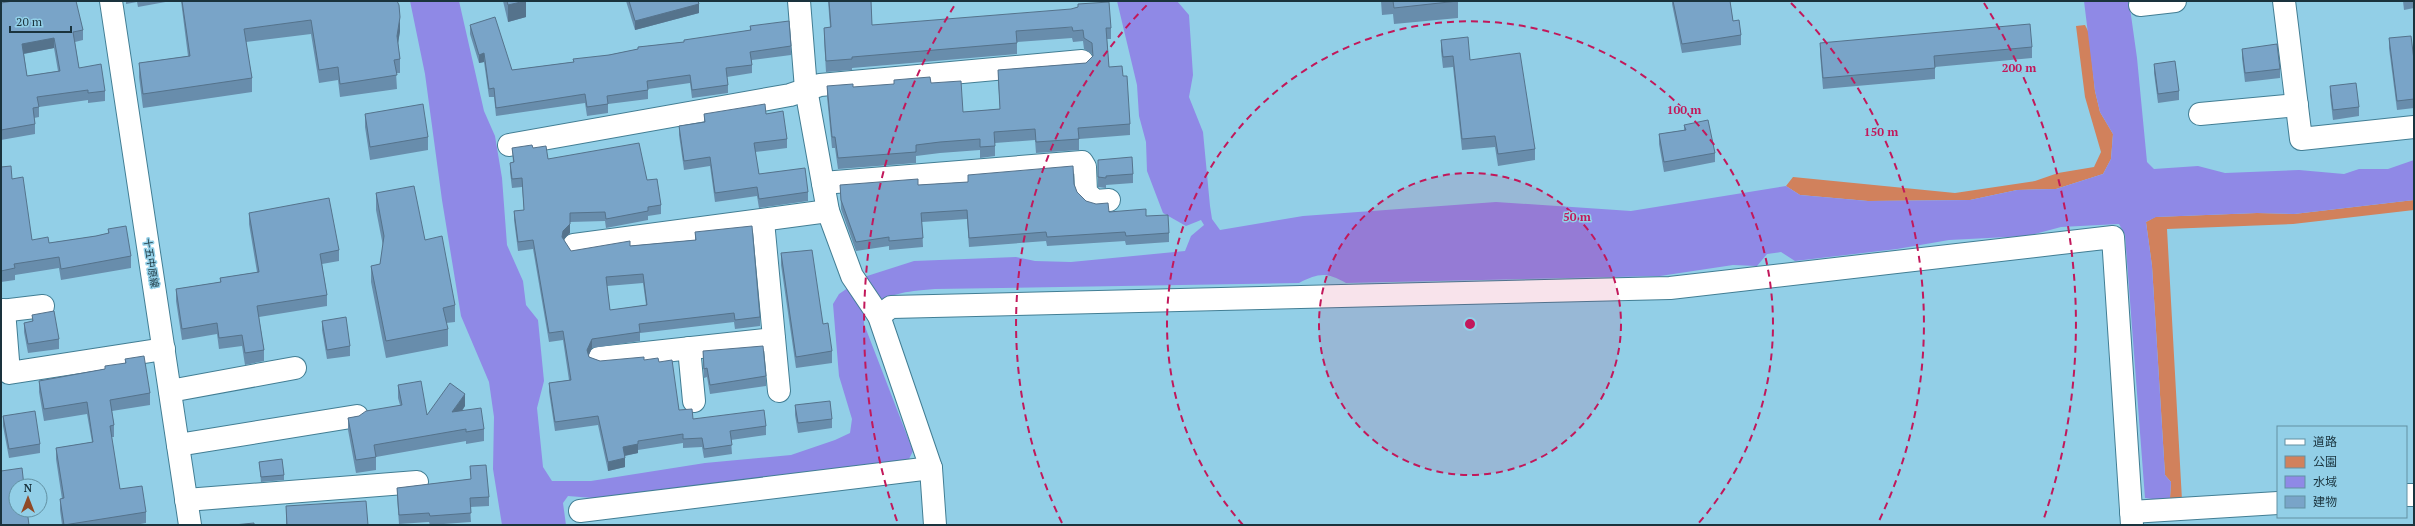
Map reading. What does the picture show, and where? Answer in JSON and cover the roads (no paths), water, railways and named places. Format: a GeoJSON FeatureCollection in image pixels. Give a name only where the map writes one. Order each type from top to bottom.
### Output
{"type":"FeatureCollection","features":[{"type":"Feature","properties":{"kind":"street","name":"十五中原線"},"geometry":{"type":"LineString","coordinates":[[111,1],[190,525]]}},
{"type":"Feature","properties":{"kind":"street"},"geometry":{"type":"LineString","coordinates":[[799,1],[806,89],[828,210],[852,276],[878,316],[931,468],[935,525]]}},
{"type":"Feature","properties":{"kind":"street"},"geometry":{"type":"LineString","coordinates":[[2140,5],[2175,1]]}},
{"type":"Feature","properties":{"kind":"street"},"geometry":{"type":"LineString","coordinates":[[2284,1],[2301,139],[2414,127]]}},
{"type":"Feature","properties":{"kind":"street"},"geometry":{"type":"LineString","coordinates":[[509,145],[790,95],[820,85],[1082,61]]}},
{"type":"Feature","properties":{"kind":"street"},"geometry":{"type":"LineString","coordinates":[[2200,114],[2297,105]]}},
{"type":"Feature","properties":{"kind":"street"},"geometry":{"type":"LineString","coordinates":[[823,183],[1082,162],[1085,167],[1086,192],[1095,201],[1109,200]]}},
{"type":"Feature","properties":{"kind":"street"},"geometry":{"type":"LineString","coordinates":[[574,246],[763,221],[828,210]]}},
{"type":"Feature","properties":{"kind":"street"},"geometry":{"type":"LineString","coordinates":[[763,221],[779,391]]}},
{"type":"Feature","properties":{"kind":"street"},"geometry":{"type":"LineString","coordinates":[[878,316],[891,307],[1670,288],[2113,237],[2131,519],[2277,503]]}},
{"type":"Feature","properties":{"kind":"street"},"geometry":{"type":"LineString","coordinates":[[43,306],[2,310],[5,373],[164,349]]}},
{"type":"Feature","properties":{"kind":"street"},"geometry":{"type":"LineString","coordinates":[[599,358],[774,339]]}},
{"type":"Feature","properties":{"kind":"street"},"geometry":{"type":"LineString","coordinates":[[689,348],[694,401]]}},
{"type":"Feature","properties":{"kind":"street"},"geometry":{"type":"LineString","coordinates":[[170,391],[295,368]]}},
{"type":"Feature","properties":{"kind":"street"},"geometry":{"type":"LineString","coordinates":[[178,445],[358,416]]}},
{"type":"Feature","properties":{"kind":"street"},"geometry":{"type":"LineString","coordinates":[[580,512],[931,468]]}},
{"type":"Feature","properties":{"kind":"street"},"geometry":{"type":"LineString","coordinates":[[186,500],[417,482]]}},
{"type":"Feature","properties":{"kind":"water"},"geometry":{"type":"Polygon","coordinates":[[[410,1],[459,1],[484,111],[495,136],[502,178],[507,245],[523,281],[526,305],[538,320],[544,381],[537,408],[543,467],[552,481],[591,481],[705,463],[791,455],[835,440],[850,433],[852,419],[839,376],[833,304],[839,294],[864,277],[914,261],[1016,257],[1035,261],[1071,262],[1185,251],[1191,236],[1204,225],[1201,220],[1186,226],[1163,213],[1147,171],[1146,142],[1139,116],[1137,85],[1117,1],[1177,1],[1189,15],[1193,75],[1189,97],[1203,132],[1212,219],[1220,230],[1303,216],[1496,202],[1631,211],[1786,186],[1800,195],[1868,201],[1970,200],[2017,190],[2056,189],[2103,174],[2111,159],[2113,134],[2100,112],[2095,91],[2084,1],[2129,1],[2137,58],[2147,162],[2154,169],[2198,166],[2225,173],[2299,170],[2344,174],[2359,169],[2388,169],[2414,160],[2414,200],[2294,214],[2257,213],[2156,217],[2146,222],[2152,266],[2165,475],[2171,482],[2170,498],[2160,500],[2145,498],[2125,235],[2119,224],[2061,227],[2027,236],[1949,240],[1897,249],[1795,261],[1781,252],[1767,254],[1757,266],[1733,265],[1660,276],[1346,283],[1333,277],[1322,275],[1312,277],[1299,283],[935,289],[905,292],[882,300],[864,312],[864,324],[913,451],[909,459],[808,476],[593,498],[568,496],[563,503],[566,525],[502,525],[493,469],[494,417],[489,382],[461,316],[442,200],[425,74],[410,1]]]}}]}
